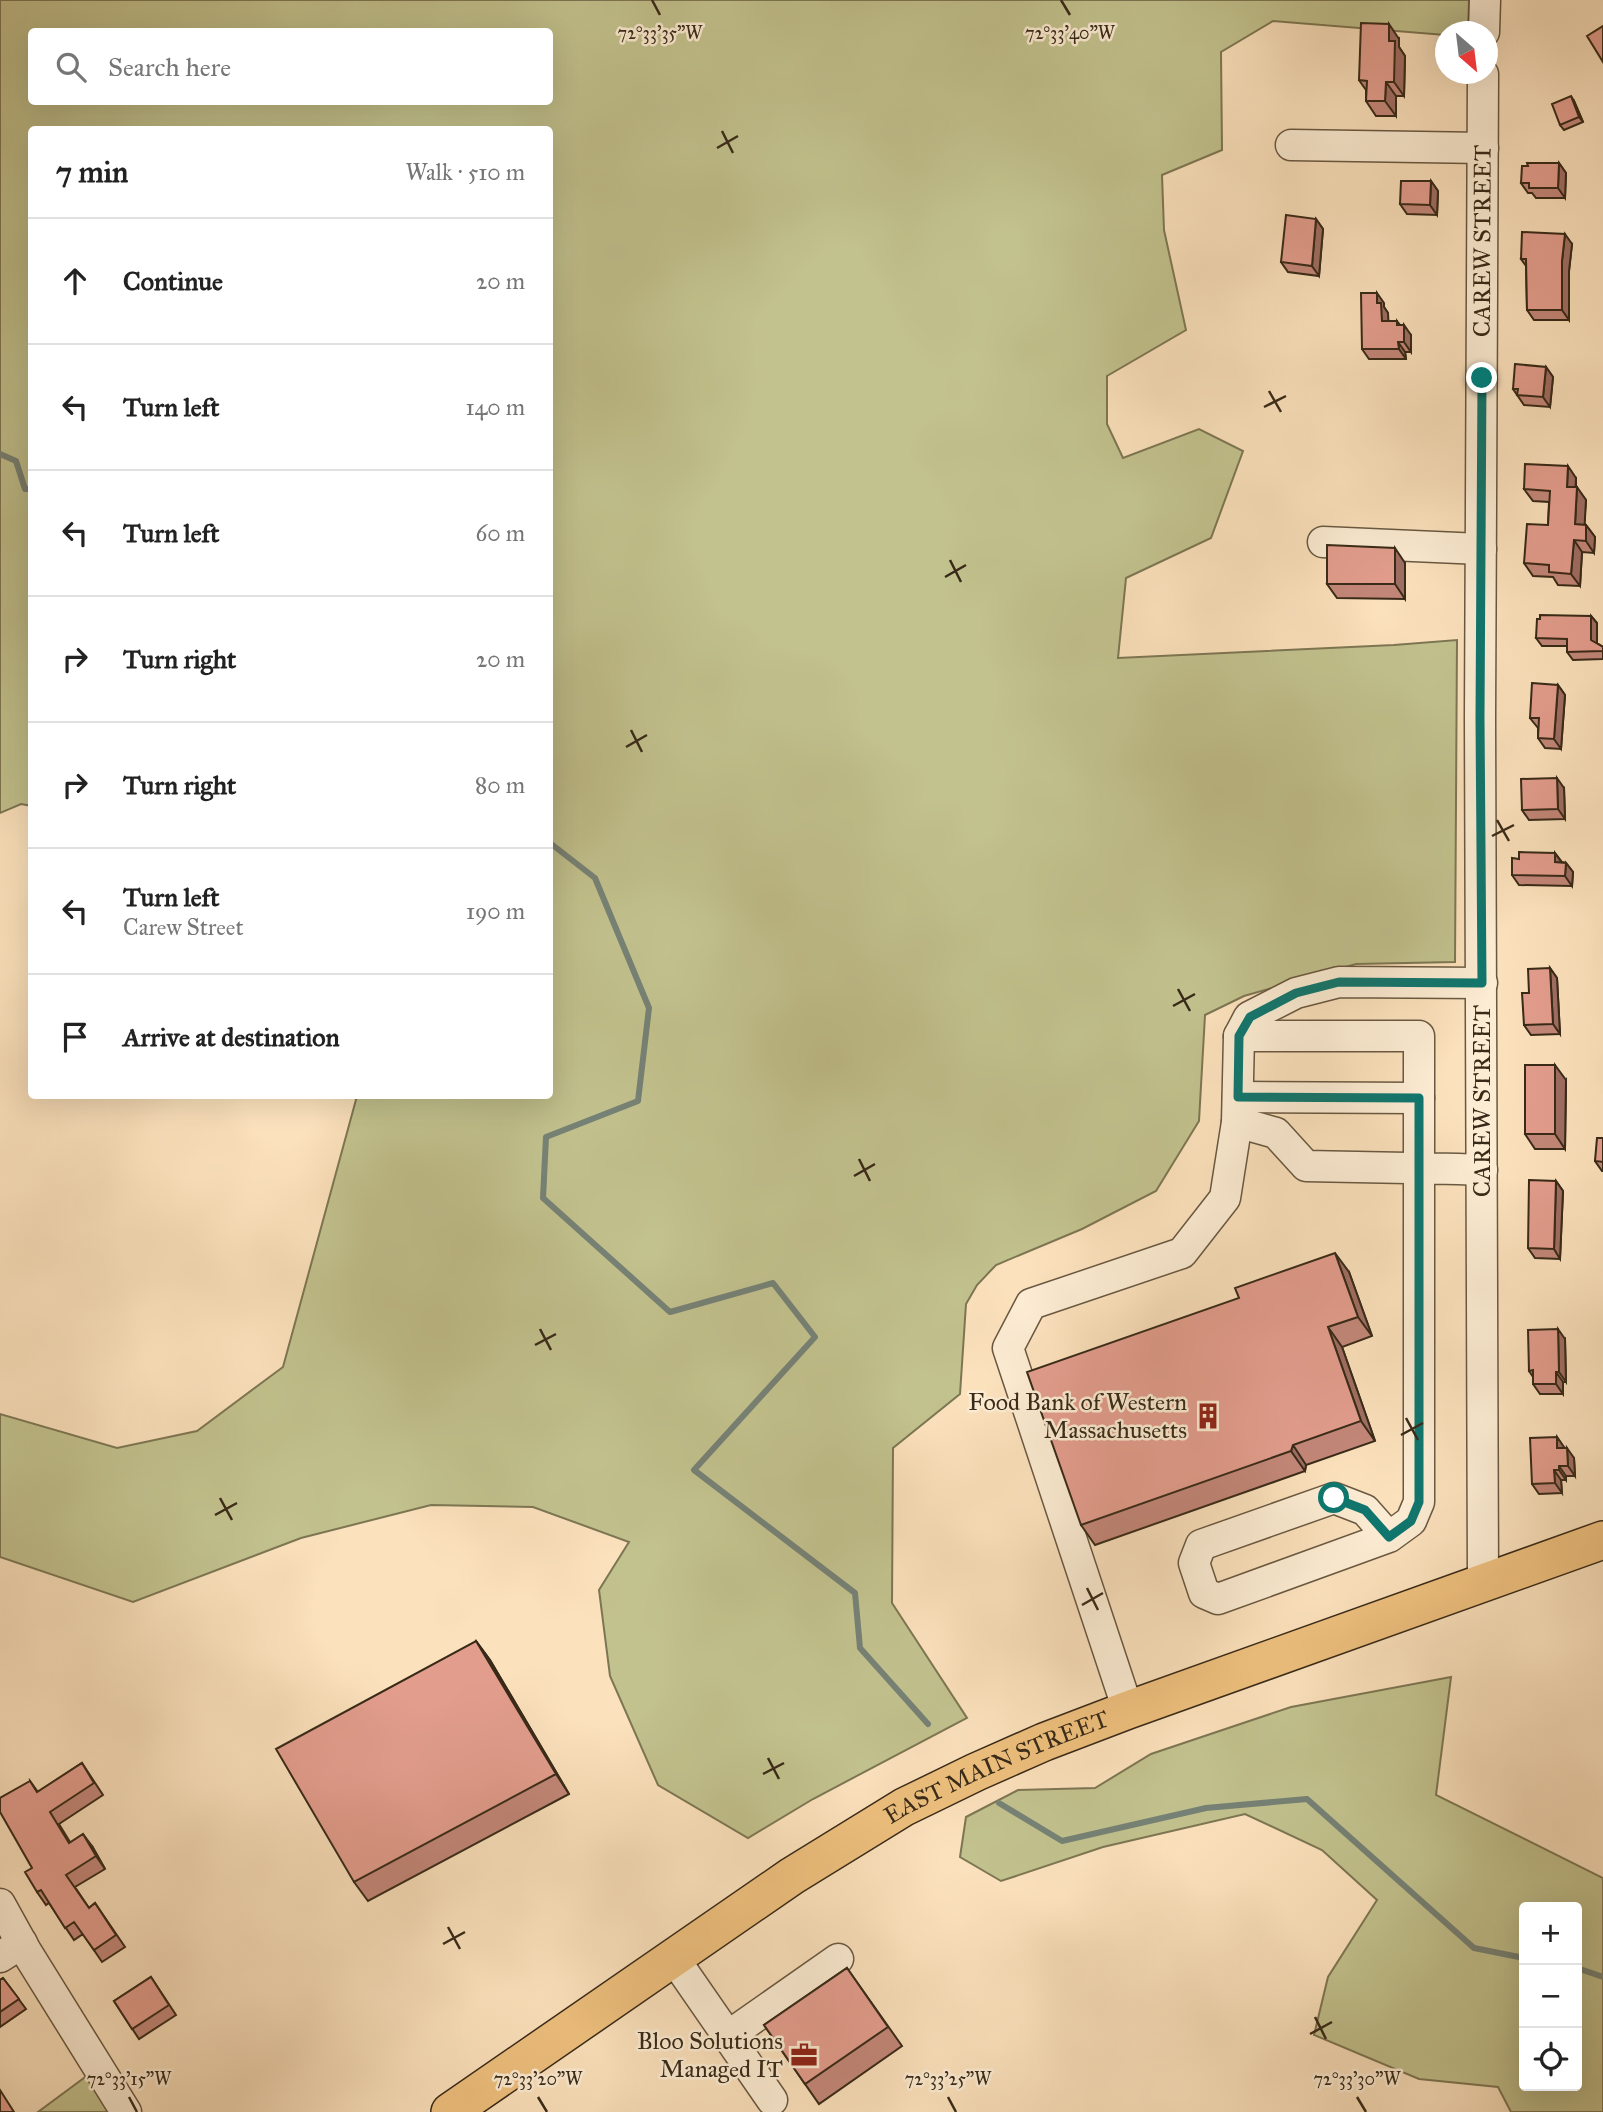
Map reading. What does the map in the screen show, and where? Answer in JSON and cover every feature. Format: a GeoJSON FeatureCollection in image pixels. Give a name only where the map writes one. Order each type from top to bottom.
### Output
{"type":"FeatureCollection","features":[{"type":"Feature","properties":{"kind":"main road","name":"EAST MAIN STREET"},"geometry":{"type":"LineString","coordinates":[[450,2112],[792,1876],[904,1807],[999,1762],[1128,1710],[1603,1540]]}},
{"type":"Feature","properties":{"kind":"street"},"geometry":{"type":"LineString","coordinates":[[1484,21],[1485,0]]}},
{"type":"Feature","properties":{"kind":"street","name":"CAREW STREET"},"geometry":{"type":"LineString","coordinates":[[1483,84],[1483,1583]]}},
{"type":"Feature","properties":{"kind":"street"},"geometry":{"type":"LineString","coordinates":[[1291,145],[1483,148]]}},
{"type":"Feature","properties":{"kind":"street"},"geometry":{"type":"LineString","coordinates":[[1323,542],[1481,548]]}},
{"type":"Feature","properties":{"kind":"street"},"geometry":{"type":"LineString","coordinates":[[1128,1710],[1008,1349],[1031,1304],[1182,1253],[1225,1198],[1238,1109],[1239,1036],[1250,1017],[1296,993],[1339,982],[1482,983]]}},
{"type":"Feature","properties":{"kind":"street"},"geometry":{"type":"LineString","coordinates":[[1239,1036],[1419,1036],[1419,1502],[1411,1521],[1389,1537],[1218,1600],[1204,1593],[1194,1563],[1201,1545],[1334,1498],[1365,1510],[1389,1537]]}},
{"type":"Feature","properties":{"kind":"street"},"geometry":{"type":"LineString","coordinates":[[1238,1109],[1419,1098]]}},
{"type":"Feature","properties":{"kind":"street"},"geometry":{"type":"LineString","coordinates":[[1238,1109],[1276,1133],[1306,1166],[1482,1170]]}},
{"type":"Feature","properties":{"kind":"street"},"geometry":{"type":"LineString","coordinates":[[0,1904],[11,1950],[126,2112]]}},
{"type":"Feature","properties":{"kind":"street"},"geometry":{"type":"LineString","coordinates":[[673,1957],[772,2100]]}},
{"type":"Feature","properties":{"kind":"street"},"geometry":{"type":"LineString","coordinates":[[728,2036],[838,1959]]}},
{"type":"Feature","properties":{"kind":"green space"},"geometry":{"type":"Polygon","coordinates":[[[0,0],[1469,0],[1468,21],[1435,21],[1435,34],[1273,21],[1221,52],[1222,150],[1162,175],[1164,230],[1186,330],[1107,376],[1107,424],[1123,458],[1199,429],[1243,451],[1211,538],[1126,578],[1118,658],[1457,640],[1455,962],[1356,964],[1244,996],[1205,1015],[1199,1121],[1156,1191],[1082,1229],[996,1265],[977,1285],[966,1304],[960,1394],[893,1448],[892,1603],[967,1718],[813,1799],[748,1838],[658,1785],[610,1676],[599,1590],[629,1542],[533,1507],[431,1505],[301,1538],[133,1602],[0,1557],[0,1414],[117,1448],[197,1431],[283,1367],[356,1099],[553,1099],[553,126],[28,126],[28,805],[21,804],[0,813],[0,0]]]}},
{"type":"Feature","properties":{"kind":"green space"},"geometry":{"type":"Polygon","coordinates":[[[1451,1677],[1436,1795],[1603,1878],[1603,2112],[1511,2112],[1498,2087],[1419,2079],[1314,2035],[1328,1977],[1377,1900],[1322,1850],[1245,1814],[1103,1847],[1001,1881],[960,1857],[966,1817],[1018,1790],[1095,1788],[1151,1754],[1291,1707],[1451,1677]]]}},
{"type":"Feature","properties":{"kind":"green space"},"geometry":{"type":"Polygon","coordinates":[[[88,2075],[109,2112],[38,2112],[88,2075]]]}},
{"type":"Feature","properties":{"kind":"building"},"geometry":{"type":"Polygon","coordinates":[[[1361,23],[1389,24],[1389,41],[1395,41],[1394,82],[1386,82],[1385,101],[1366,101],[1367,81],[1359,80],[1361,23]]]}},
{"type":"Feature","properties":{"kind":"building"},"geometry":{"type":"Polygon","coordinates":[[[1603,26],[1603,62],[1587,36],[1603,26]]]}},
{"type":"Feature","properties":{"kind":"building"},"geometry":{"type":"Polygon","coordinates":[[[1571,96],[1579,117],[1560,125],[1552,104],[1571,96]]]}},
{"type":"Feature","properties":{"kind":"building"},"geometry":{"type":"Polygon","coordinates":[[[1527,163],[1559,163],[1558,188],[1529,188],[1529,183],[1521,183],[1522,166],[1528,166],[1527,163]]]}},
{"type":"Feature","properties":{"kind":"building"},"geometry":{"type":"Polygon","coordinates":[[[1401,181],[1431,181],[1430,205],[1400,204],[1401,181]]]}},
{"type":"Feature","properties":{"kind":"building"},"geometry":{"type":"Polygon","coordinates":[[[1286,215],[1316,219],[1312,266],[1281,262],[1286,215]]]}},
{"type":"Feature","properties":{"kind":"building"},"geometry":{"type":"Polygon","coordinates":[[[1522,232],[1565,234],[1562,310],[1527,310],[1526,259],[1521,259],[1522,232]]]}},
{"type":"Feature","properties":{"kind":"building"},"geometry":{"type":"Polygon","coordinates":[[[1361,293],[1377,293],[1377,303],[1381,303],[1382,321],[1397,321],[1397,325],[1404,325],[1404,342],[1398,342],[1399,349],[1362,349],[1361,293]]]}},
{"type":"Feature","properties":{"kind":"building"},"geometry":{"type":"Polygon","coordinates":[[[1515,364],[1546,367],[1543,397],[1517,395],[1518,389],[1513,389],[1515,364]]]}},
{"type":"Feature","properties":{"kind":"building"},"geometry":{"type":"Polygon","coordinates":[[[1525,464],[1568,466],[1567,487],[1577,487],[1575,524],[1586,525],[1586,541],[1574,540],[1571,574],[1549,572],[1549,565],[1524,563],[1527,524],[1548,525],[1550,491],[1524,489],[1525,464]]]}},
{"type":"Feature","properties":{"kind":"building"},"geometry":{"type":"Polygon","coordinates":[[[1327,545],[1395,548],[1395,584],[1327,584],[1327,545]]]}},
{"type":"Feature","properties":{"kind":"building"},"geometry":{"type":"Polygon","coordinates":[[[1540,615],[1591,616],[1591,640],[1603,647],[1603,651],[1567,652],[1567,639],[1536,638],[1537,619],[1540,619],[1540,615]]]}},
{"type":"Feature","properties":{"kind":"building"},"geometry":{"type":"Polygon","coordinates":[[[1532,683],[1558,685],[1554,739],[1538,738],[1539,718],[1530,718],[1532,683]]]}},
{"type":"Feature","properties":{"kind":"building"},"geometry":{"type":"Polygon","coordinates":[[[1557,778],[1558,809],[1522,810],[1521,779],[1557,778]]]}},
{"type":"Feature","properties":{"kind":"building"},"geometry":{"type":"Polygon","coordinates":[[[1519,852],[1555,853],[1555,862],[1566,863],[1565,876],[1512,875],[1512,858],[1519,859],[1519,852]]]}},
{"type":"Feature","properties":{"kind":"building"},"geometry":{"type":"Polygon","coordinates":[[[1550,968],[1553,1024],[1524,1025],[1522,993],[1529,993],[1528,969],[1550,968]]]}},
{"type":"Feature","properties":{"kind":"building"},"geometry":{"type":"Polygon","coordinates":[[[1525,1065],[1555,1065],[1555,1134],[1525,1134],[1525,1065]]]}},
{"type":"Feature","properties":{"kind":"building"},"geometry":{"type":"Polygon","coordinates":[[[1597,1138],[1603,1138],[1603,1162],[1595,1161],[1597,1138]]]}},
{"type":"Feature","properties":{"kind":"building"},"geometry":{"type":"Polygon","coordinates":[[[1529,1180],[1556,1181],[1554,1249],[1528,1248],[1529,1180]]]}},
{"type":"Feature","properties":{"kind":"building","name":"Food Bank of Western Massachusetts"},"geometry":{"type":"Polygon","coordinates":[[[1335,1253],[1358,1317],[1328,1327],[1361,1421],[1293,1445],[1291,1451],[1081,1525],[1027,1372],[1239,1298],[1235,1288],[1335,1253]]]}},
{"type":"Feature","properties":{"kind":"building"},"geometry":{"type":"Polygon","coordinates":[[[1558,1329],[1559,1372],[1556,1372],[1556,1384],[1533,1384],[1533,1370],[1529,1371],[1528,1330],[1558,1329]]]}},
{"type":"Feature","properties":{"kind":"building"},"geometry":{"type":"Polygon","coordinates":[[[1557,1437],[1557,1448],[1567,1448],[1568,1466],[1559,1466],[1559,1470],[1554,1470],[1555,1483],[1532,1484],[1530,1438],[1557,1437]]]}},
{"type":"Feature","properties":{"kind":"building"},"geometry":{"type":"Polygon","coordinates":[[[476,1641],[556,1774],[354,1882],[276,1749],[476,1641]]]}},
{"type":"Feature","properties":{"kind":"building"},"geometry":{"type":"Polygon","coordinates":[[[82,1763],[94,1783],[50,1812],[69,1843],[83,1834],[96,1856],[66,1875],[89,1908],[95,1903],[116,1935],[94,1950],[74,1922],[65,1928],[41,1890],[37,1892],[25,1872],[32,1868],[0,1812],[0,1798],[30,1781],[37,1792],[82,1763]]]}},
{"type":"Feature","properties":{"kind":"building"},"geometry":{"type":"Polygon","coordinates":[[[847,1968],[888,2027],[805,2084],[764,2025],[847,1968]]]}},
{"type":"Feature","properties":{"kind":"building"},"geometry":{"type":"Polygon","coordinates":[[[151,1977],[169,2005],[132,2029],[114,2001],[151,1977]]]}},
{"type":"Feature","properties":{"kind":"building"},"geometry":{"type":"Polygon","coordinates":[[[3,1978],[19,1999],[0,2012],[0,1980],[3,1978]]]}},
{"type":"Feature","properties":{"kind":"building"},"geometry":{"type":"Polygon","coordinates":[[[0,2090],[14,2112],[0,2112],[0,2090]]]}},
{"type":"Feature","properties":{"kind":"waterway"},"geometry":{"type":"LineString","coordinates":[[0,454],[16,461],[25,489],[28,489]]}},
{"type":"Feature","properties":{"kind":"waterway"},"geometry":{"type":"LineString","coordinates":[[553,845],[595,878],[649,1008],[638,1101],[546,1137],[543,1198],[670,1312],[773,1283],[815,1337],[694,1470],[855,1593],[860,1648],[928,1724]]}},
{"type":"Feature","properties":{"kind":"waterway"},"geometry":{"type":"LineString","coordinates":[[999,1803],[1062,1841],[1206,1808],[1307,1799],[1474,1948],[1519,1957]]}},
{"type":"Feature","properties":{"kind":"waterway"},"geometry":{"type":"LineString","coordinates":[[1582,1970],[1603,1977]]}},
{"type":"Feature","properties":{"kind":"place","name":"Food Bank of Western Massachusetts"},"geometry":{"type":"Point","coordinates":[1208,1416]}},
{"type":"Feature","properties":{"kind":"place","name":"Bloo Solutions Managed IT"},"geometry":{"type":"Point","coordinates":[804,2055]}},
{"type":"Feature","properties":{"kind":"route"},"geometry":{"type":"LineString","coordinates":[[1334,1498],[1365,1510],[1389,1537],[1411,1521],[1419,1502],[1419,1098],[1238,1097],[1239,1036],[1250,1017],[1296,993],[1339,982],[1482,983],[1482,378]]}}]}
